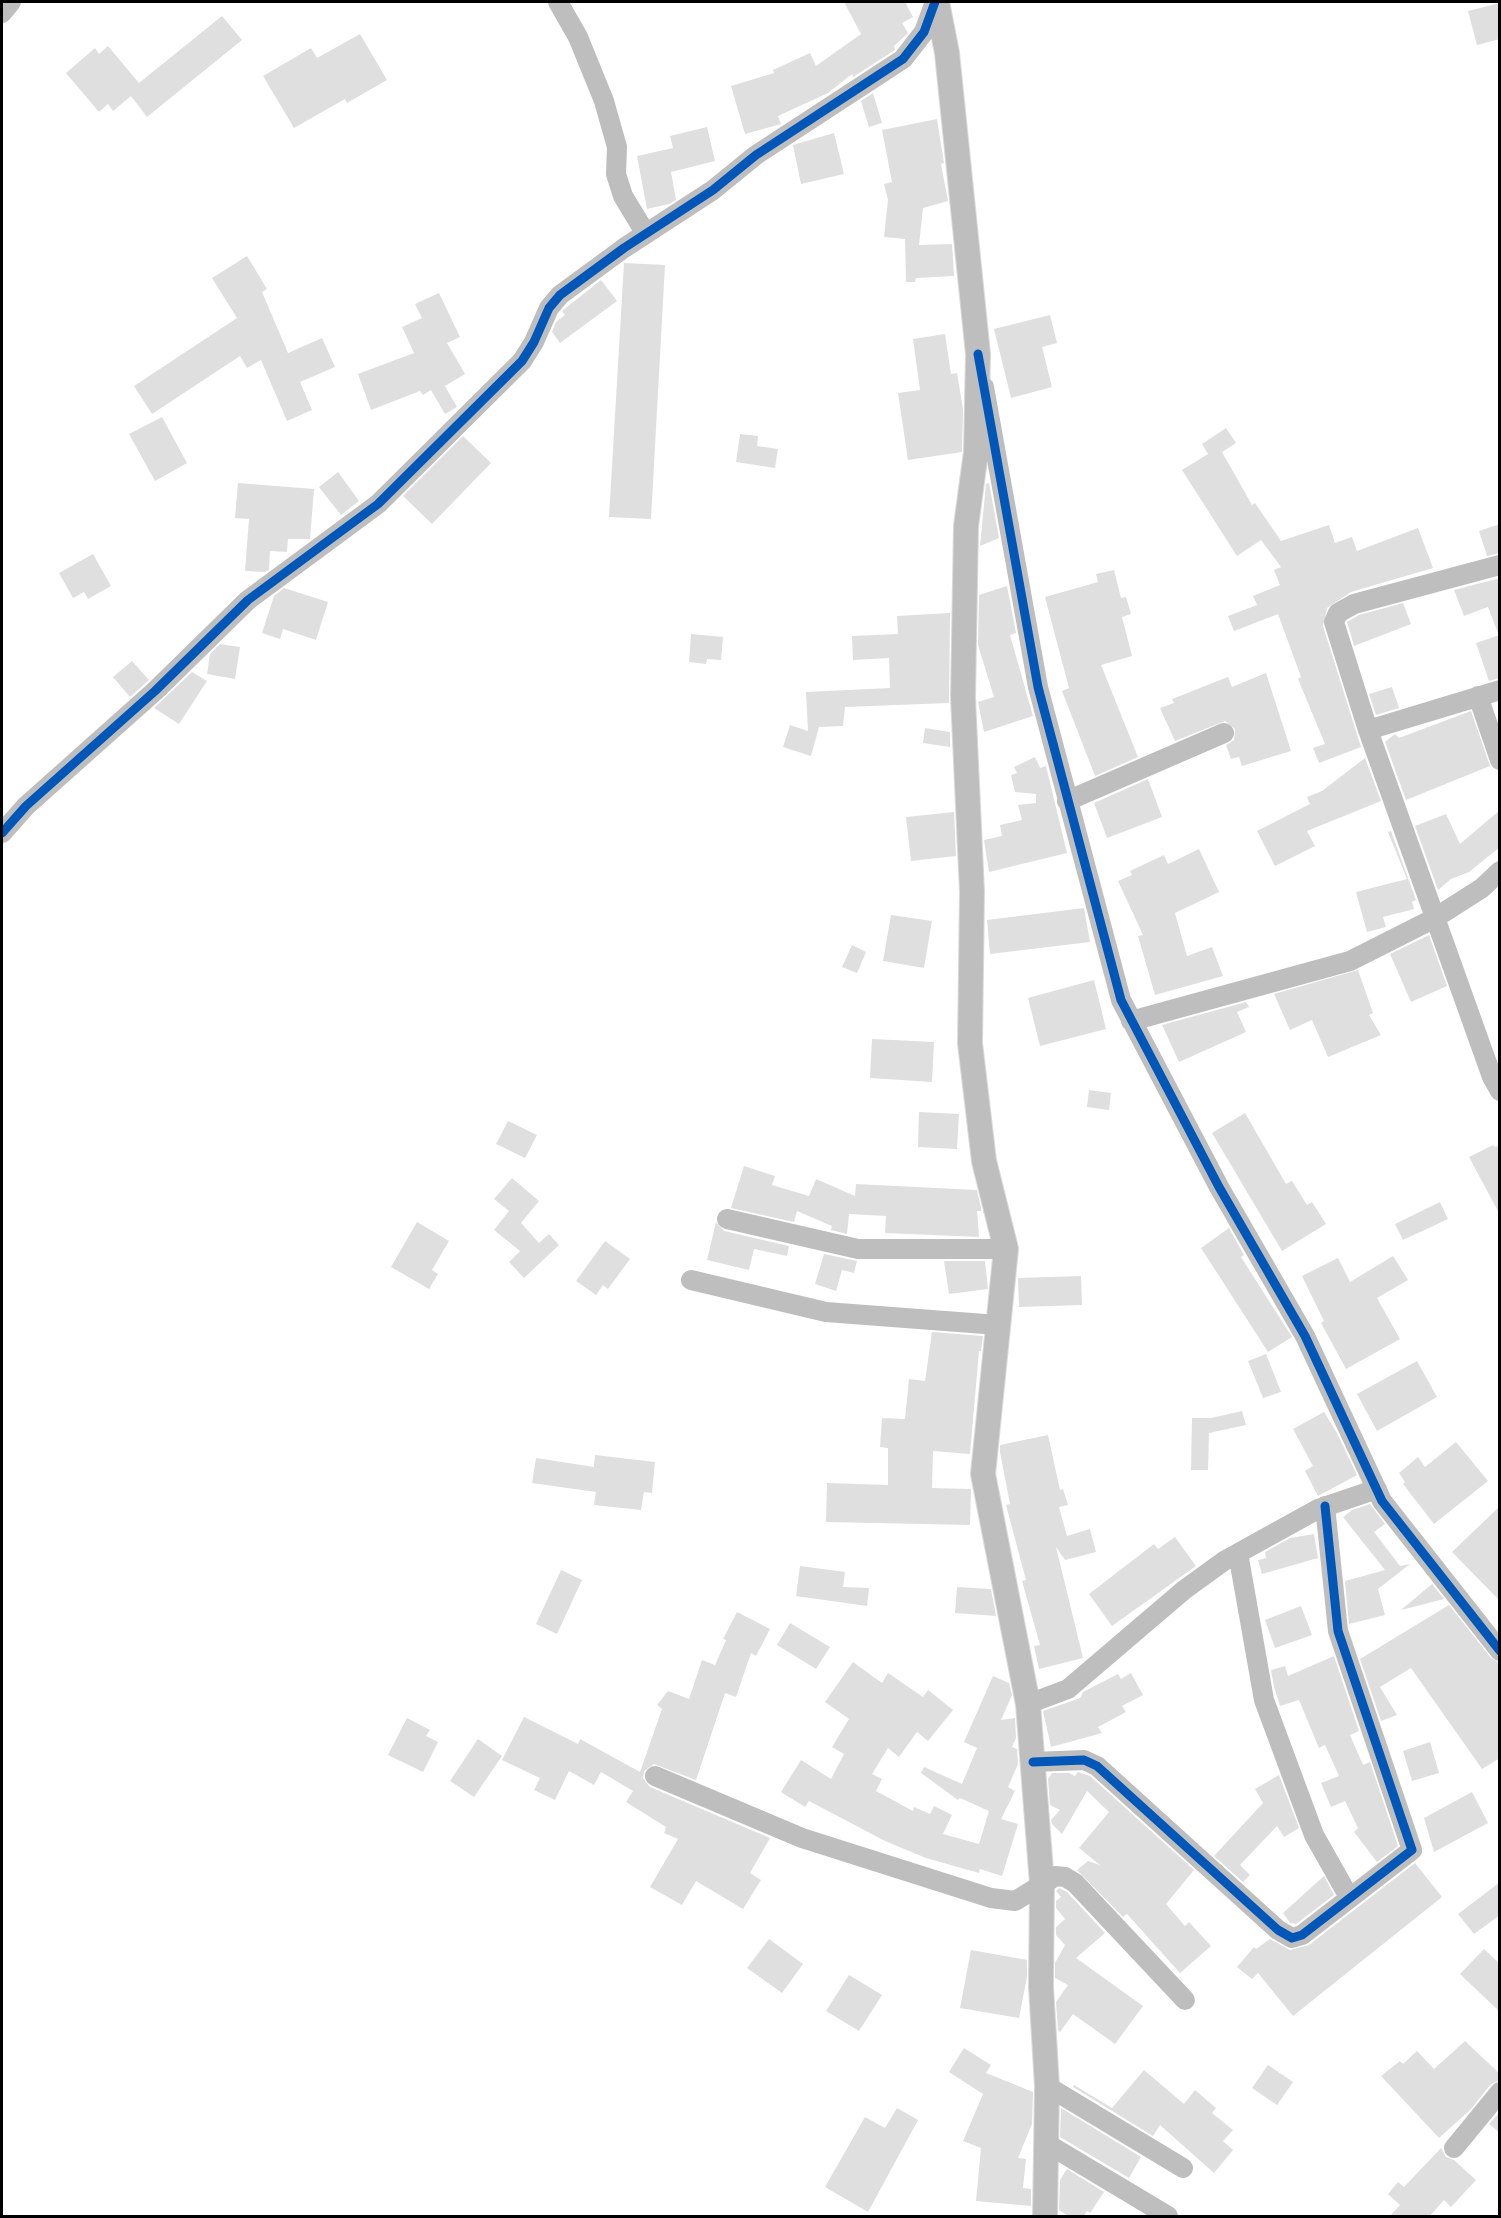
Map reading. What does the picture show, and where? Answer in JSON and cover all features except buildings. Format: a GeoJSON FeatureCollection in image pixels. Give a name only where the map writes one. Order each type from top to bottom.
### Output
{"type":"FeatureCollection","features":[{"type":"Feature","properties":{"kind":"main road"},"geometry":{"type":"LineString","coordinates":[[936,2],[948,53],[978,354],[976,452],[966,526],[963,697],[972,892],[970,1042],[984,1161],[1006,1249],[983,1474],[1028,1704],[1033,1762],[1042,1884],[1041,1987],[1047,2086],[1045,2217]]}},
{"type":"Feature","properties":{"kind":"street"},"geometry":{"type":"LineString","coordinates":[[2,13],[11,2]]}},
{"type":"Feature","properties":{"kind":"street"},"geometry":{"type":"LineString","coordinates":[[558,2],[578,37],[604,101],[617,147],[616,174],[623,196],[646,234]]}},
{"type":"Feature","properties":{"kind":"street"},"geometry":{"type":"LineString","coordinates":[[2,833],[26,806],[155,691],[248,600],[378,504],[522,361],[534,342],[549,308],[560,295],[713,190],[756,155],[903,59],[924,32],[936,2]]}},
{"type":"Feature","properties":{"kind":"street"},"geometry":{"type":"LineString","coordinates":[[978,354],[1038,687],[1120,1000],[1219,1187],[1305,1336],[1382,1500],[1500,1651]]}},
{"type":"Feature","properties":{"kind":"street"},"geometry":{"type":"LineString","coordinates":[[1500,565],[1354,604],[1338,613],[1334,622],[1368,730],[1492,1077],[1500,1091]]}},
{"type":"Feature","properties":{"kind":"street"},"geometry":{"type":"LineString","coordinates":[[1368,730],[1500,690]]}},
{"type":"Feature","properties":{"kind":"street"},"geometry":{"type":"LineString","coordinates":[[1478,696],[1500,760]]}},
{"type":"Feature","properties":{"kind":"street"},"geometry":{"type":"LineString","coordinates":[[1067,801],[1224,733]]}},
{"type":"Feature","properties":{"kind":"street"},"geometry":{"type":"LineString","coordinates":[[1131,1021],[1350,961],[1435,918],[1482,888],[1500,871]]}},
{"type":"Feature","properties":{"kind":"street"},"geometry":{"type":"LineString","coordinates":[[728,1219],[858,1249],[1006,1249]]}},
{"type":"Feature","properties":{"kind":"street"},"geometry":{"type":"LineString","coordinates":[[691,1280],[826,1312],[998,1325]]}},
{"type":"Feature","properties":{"kind":"street"},"geometry":{"type":"LineString","coordinates":[[1028,1704],[1068,1689],[1184,1590],[1238,1553],[1325,1506],[1377,1489]]}},
{"type":"Feature","properties":{"kind":"street"},"geometry":{"type":"LineString","coordinates":[[1033,1762],[1084,1760],[1097,1766],[1278,1930],[1292,1938],[1302,1935],[1412,1850],[1338,1631],[1325,1506]]}},
{"type":"Feature","properties":{"kind":"street"},"geometry":{"type":"LineString","coordinates":[[1238,1553],[1264,1701],[1314,1835],[1349,1897]]}},
{"type":"Feature","properties":{"kind":"street"},"geometry":{"type":"LineString","coordinates":[[655,1776],[802,1838],[991,1898],[1015,1901],[1056,1876],[1065,1877],[1075,1883],[1185,2000]]}},
{"type":"Feature","properties":{"kind":"street"},"geometry":{"type":"LineString","coordinates":[[1047,2086],[1183,2168]]}},
{"type":"Feature","properties":{"kind":"street"},"geometry":{"type":"LineString","coordinates":[[1454,2148],[1500,2092]]}},
{"type":"Feature","properties":{"kind":"street"},"geometry":{"type":"LineString","coordinates":[[1046,2143],[1168,2217]]}},
{"type":"Feature","properties":{"kind":"cycle path"},"geometry":{"type":"LineString","coordinates":[[2,833],[26,806],[155,691],[248,600],[378,504],[522,361],[534,342],[549,308],[560,295],[624,248],[713,190],[756,155],[903,59],[924,32],[935,2]]}},
{"type":"Feature","properties":{"kind":"cycle path"},"geometry":{"type":"LineString","coordinates":[[978,354],[1038,687],[1121,1000],[1219,1187],[1305,1336],[1382,1501],[1500,1651]]}},
{"type":"Feature","properties":{"kind":"cycle path"},"geometry":{"type":"LineString","coordinates":[[1033,1762],[1084,1760],[1097,1766],[1278,1930],[1292,1938],[1302,1935],[1412,1850],[1338,1631],[1325,1506]]}}]}
